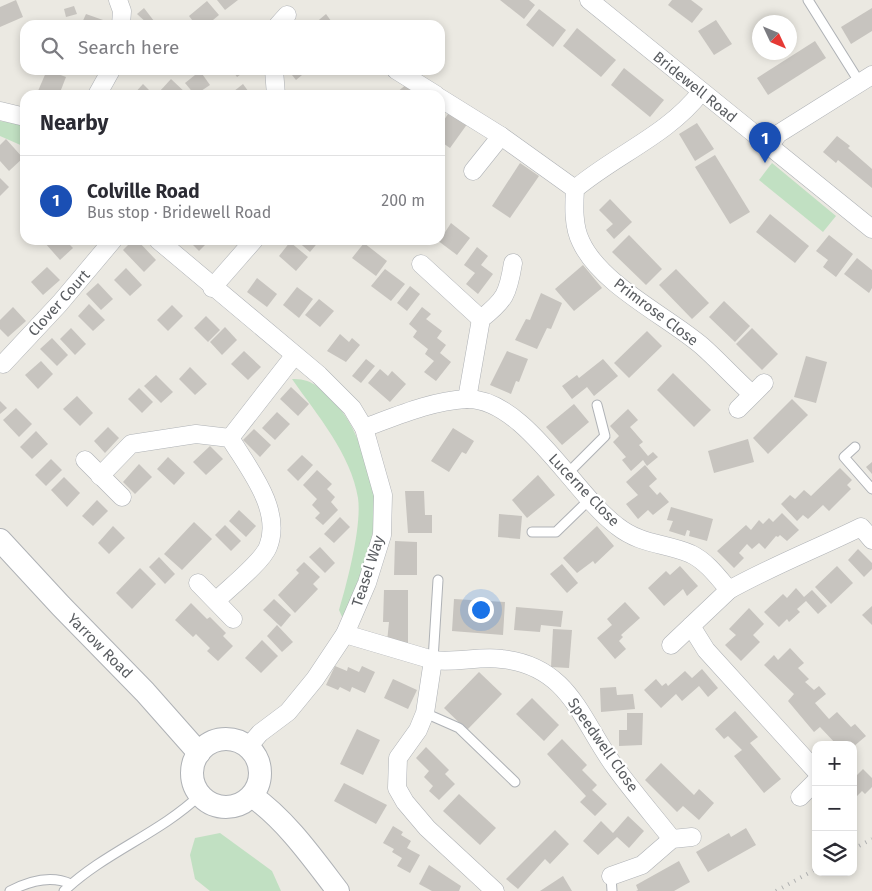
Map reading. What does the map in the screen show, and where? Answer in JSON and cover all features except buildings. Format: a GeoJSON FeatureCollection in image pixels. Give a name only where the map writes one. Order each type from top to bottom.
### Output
{"type":"FeatureCollection","features":[{"type":"Feature","properties":{"kind":"street"},"geometry":{"type":"LineString","coordinates":[[118,0],[122,11],[121,20]]}},
{"type":"Feature","properties":{"kind":"street","name":"Bridewell Road"},"geometry":{"type":"LineString","coordinates":[[589,0],[872,228]]}},
{"type":"Feature","properties":{"kind":"street"},"geometry":{"type":"LineString","coordinates":[[100,90],[108,75]]}},
{"type":"Feature","properties":{"kind":"street"},"geometry":{"type":"LineString","coordinates":[[274,75],[276,90]]}},
{"type":"Feature","properties":{"kind":"street"},"geometry":{"type":"LineString","coordinates":[[404,75],[428,90]]}},
{"type":"Feature","properties":{"kind":"street"},"geometry":{"type":"LineString","coordinates":[[769,146],[778,134],[866,79]]}},
{"type":"Feature","properties":{"kind":"street"},"geometry":{"type":"LineString","coordinates":[[445,101],[501,136],[575,189],[595,172],[673,122],[701,92]]}},
{"type":"Feature","properties":{"kind":"street"},"geometry":{"type":"LineString","coordinates":[[0,111],[20,116]]}},
{"type":"Feature","properties":{"kind":"street"},"geometry":{"type":"LineString","coordinates":[[473,171],[501,136]]}},
{"type":"Feature","properties":{"kind":"street","name":"Primrose Close"},"geometry":{"type":"LineString","coordinates":[[575,189],[574,210],[581,242],[600,268],[626,292],[758,389],[738,409]]}},
{"type":"Feature","properties":{"kind":"street","name":"Clover Court"},"geometry":{"type":"LineString","coordinates":[[3,364],[60,303],[109,245]]}},
{"type":"Feature","properties":{"kind":"street","name":"Teasel Way"},"geometry":{"type":"LineString","coordinates":[[164,245],[212,288],[336,391],[352,408],[364,428],[384,495],[382,535],[368,583],[345,634],[315,679],[288,712],[260,733],[248,747]]}},
{"type":"Feature","properties":{"kind":"street"},"geometry":{"type":"LineString","coordinates":[[212,288],[250,245]]}},
{"type":"Feature","properties":{"kind":"street"},"geometry":{"type":"LineString","coordinates":[[467,399],[482,320],[501,304],[510,286],[513,263]]}},
{"type":"Feature","properties":{"kind":"street"},"geometry":{"type":"LineString","coordinates":[[421,264],[482,320]]}},
{"type":"Feature","properties":{"kind":"street"},"geometry":{"type":"LineString","coordinates":[[230,438],[294,356]]}},
{"type":"Feature","properties":{"kind":"street","name":"Lucerne Close"},"geometry":{"type":"LineString","coordinates":[[364,428],[421,407],[467,399],[496,406],[524,426],[589,500],[616,526],[636,539],[692,554],[710,568],[729,590]]}},
{"type":"Feature","properties":{"kind":"street"},"geometry":{"type":"LineString","coordinates":[[100,476],[131,444],[196,434],[230,438]]}},
{"type":"Feature","properties":{"kind":"street"},"geometry":{"type":"LineString","coordinates":[[216,600],[250,569],[268,548],[272,523],[266,501],[230,438]]}},
{"type":"Feature","properties":{"kind":"street"},"geometry":{"type":"LineString","coordinates":[[85,460],[122,497]]}},
{"type":"Feature","properties":{"kind":"street"},"geometry":{"type":"LineString","coordinates":[[670,646],[729,590],[762,572],[869,528]]}},
{"type":"Feature","properties":{"kind":"street","name":"Yarrow Road"},"geometry":{"type":"LineString","coordinates":[[0,540],[61,606],[146,692],[199,753]]}},
{"type":"Feature","properties":{"kind":"street"},"geometry":{"type":"LineString","coordinates":[[198,582],[233,618]]}},
{"type":"Feature","properties":{"kind":"street"},"geometry":{"type":"LineString","coordinates":[[691,626],[706,650],[812,767]]}},
{"type":"Feature","properties":{"kind":"street","name":"Speedwell Close"},"geometry":{"type":"LineString","coordinates":[[345,634],[433,660],[447,662],[502,659],[534,668],[558,683],[579,706],[614,766],[672,839]]}},
{"type":"Feature","properties":{"kind":"street"},"geometry":{"type":"LineString","coordinates":[[433,660],[425,713],[418,730],[398,758],[397,788],[405,802],[427,828],[495,891]]}},
{"type":"Feature","properties":{"kind":"street"},"geometry":{"type":"LineString","coordinates":[[222,739],[240,742],[248,747],[259,765],[257,786],[252,796],[238,805],[221,807],[213,805],[200,795],[192,779],[192,770],[199,753],[205,746],[222,739]]}},
{"type":"Feature","properties":{"kind":"street"},"geometry":{"type":"LineString","coordinates":[[800,797],[812,785]]}},
{"type":"Feature","properties":{"kind":"street"},"geometry":{"type":"LineString","coordinates":[[252,796],[265,805],[291,832],[338,891]]}},
{"type":"Feature","properties":{"kind":"street"},"geometry":{"type":"LineString","coordinates":[[612,884],[642,865],[672,839],[692,838]]}},
{"type":"Feature","properties":{"kind":"lane"},"geometry":{"type":"LineString","coordinates":[[808,0],[866,79]]}},
{"type":"Feature","properties":{"kind":"lane"},"geometry":{"type":"LineString","coordinates":[[566,474],[605,436],[596,405]]}},
{"type":"Feature","properties":{"kind":"lane"},"geometry":{"type":"LineString","coordinates":[[855,447],[844,457],[872,489]]}},
{"type":"Feature","properties":{"kind":"lane"},"geometry":{"type":"LineString","coordinates":[[532,532],[556,532],[589,500]]}},
{"type":"Feature","properties":{"kind":"lane"},"geometry":{"type":"LineString","coordinates":[[433,660],[438,580]]}},
{"type":"Feature","properties":{"kind":"lane"},"geometry":{"type":"LineString","coordinates":[[425,713],[459,728],[515,782]]}},
{"type":"Feature","properties":{"kind":"lane"},"geometry":{"type":"LineString","coordinates":[[10,891],[34,882],[60,879],[67,888],[104,858],[144,836],[186,808],[200,795]]}},
{"type":"Feature","properties":{"kind":"green space"},"geometry":{"type":"Polygon","coordinates":[[[0,121],[20,124],[20,145],[0,136],[0,121]]]}},
{"type":"Feature","properties":{"kind":"green space"},"geometry":{"type":"Polygon","coordinates":[[[772,163],[836,216],[823,232],[759,180],[772,163]]]}},
{"type":"Feature","properties":{"kind":"green space"},"geometry":{"type":"Polygon","coordinates":[[[292,379],[299,379],[317,386],[341,409],[355,434],[373,483],[375,518],[372,535],[363,569],[343,619],[339,610],[356,539],[359,510],[358,498],[354,482],[341,451],[292,379]]]}},
{"type":"Feature","properties":{"kind":"green space"},"geometry":{"type":"Polygon","coordinates":[[[220,833],[272,871],[281,891],[210,891],[195,879],[190,855],[195,838],[220,833]]]}},
{"type":"Feature","properties":{"kind":"railway"},"geometry":{"type":"LineString","coordinates":[[857,847],[872,839]]}},
{"type":"Feature","properties":{"kind":"railway"},"geometry":{"type":"LineString","coordinates":[[776,891],[812,871]]}},
{"type":"Feature","properties":{"kind":"place","name":"Colville Road"},"geometry":{"type":"Point","coordinates":[765,163]}}]}
